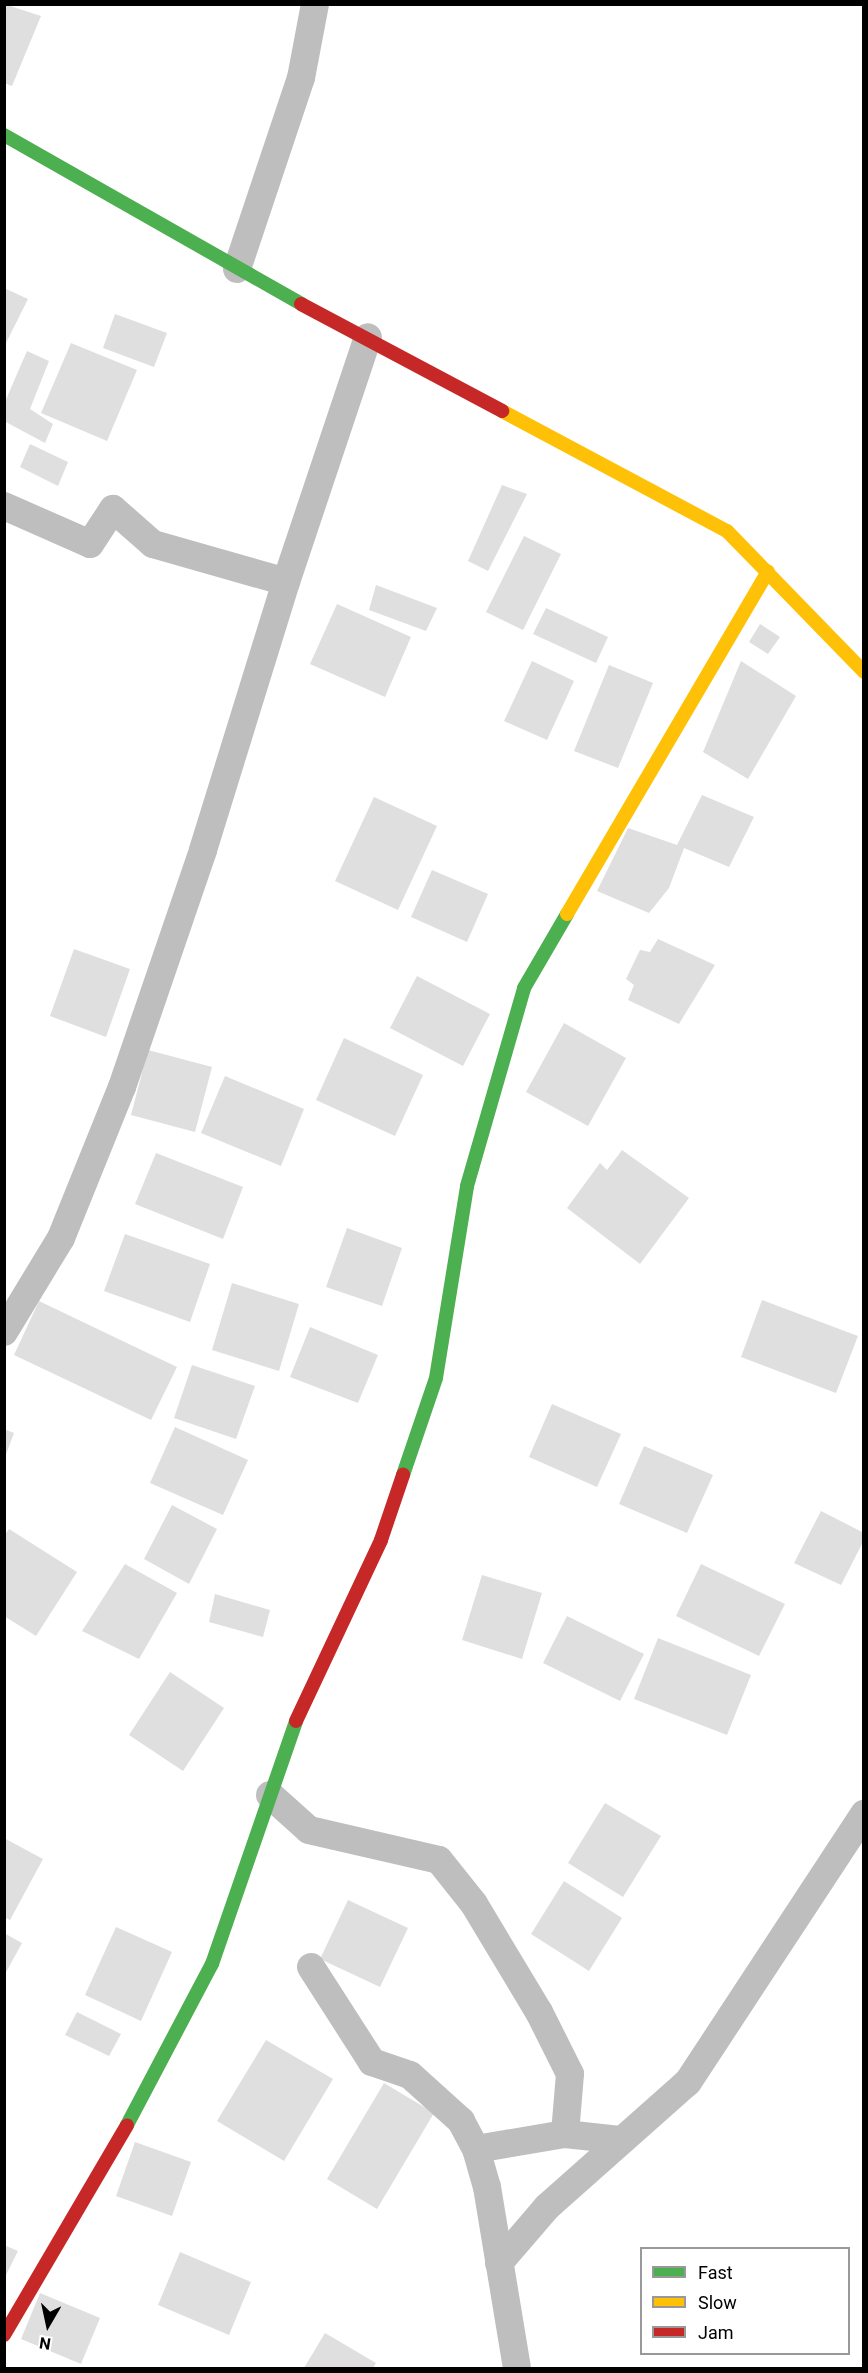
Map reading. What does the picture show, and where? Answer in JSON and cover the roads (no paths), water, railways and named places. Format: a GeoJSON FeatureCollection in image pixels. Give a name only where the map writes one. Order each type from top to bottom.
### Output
{"type":"FeatureCollection","features":[{"type":"Feature","properties":{"kind":"street"},"geometry":{"type":"LineString","coordinates":[[237,269],[301,78],[315,4]]}},
{"type":"Feature","properties":{"kind":"street"},"geometry":{"type":"LineString","coordinates":[[4,135],[237,269],[368,337],[727,531],[864,672]]}},
{"type":"Feature","properties":{"kind":"street"},"geometry":{"type":"LineString","coordinates":[[4,1332],[61,1238],[122,1087],[203,850],[286,582],[368,337]]}},
{"type":"Feature","properties":{"kind":"street"},"geometry":{"type":"LineString","coordinates":[[4,506],[90,544],[113,509],[153,544],[286,582]]}},
{"type":"Feature","properties":{"kind":"street"},"geometry":{"type":"LineString","coordinates":[[4,2335],[114,2149],[212,1964],[298,1716],[381,1540],[413,1454],[435,1378],[466,1186],[524,988],[768,572]]}},
{"type":"Feature","properties":{"kind":"street"},"geometry":{"type":"LineString","coordinates":[[270,1795],[309,1830],[439,1860],[486,1923],[539,2012],[570,2074],[565,2134]]}},
{"type":"Feature","properties":{"kind":"street"},"geometry":{"type":"LineString","coordinates":[[499,2263],[548,2207],[620,2140],[688,2082],[864,1814]]}},
{"type":"Feature","properties":{"kind":"street"},"geometry":{"type":"LineString","coordinates":[[311,1967],[372,2062],[410,2075],[461,2121],[476,2149],[487,2187],[517,2368]]}},
{"type":"Feature","properties":{"kind":"street"},"geometry":{"type":"LineString","coordinates":[[476,2149],[565,2134],[620,2140]]}}]}
